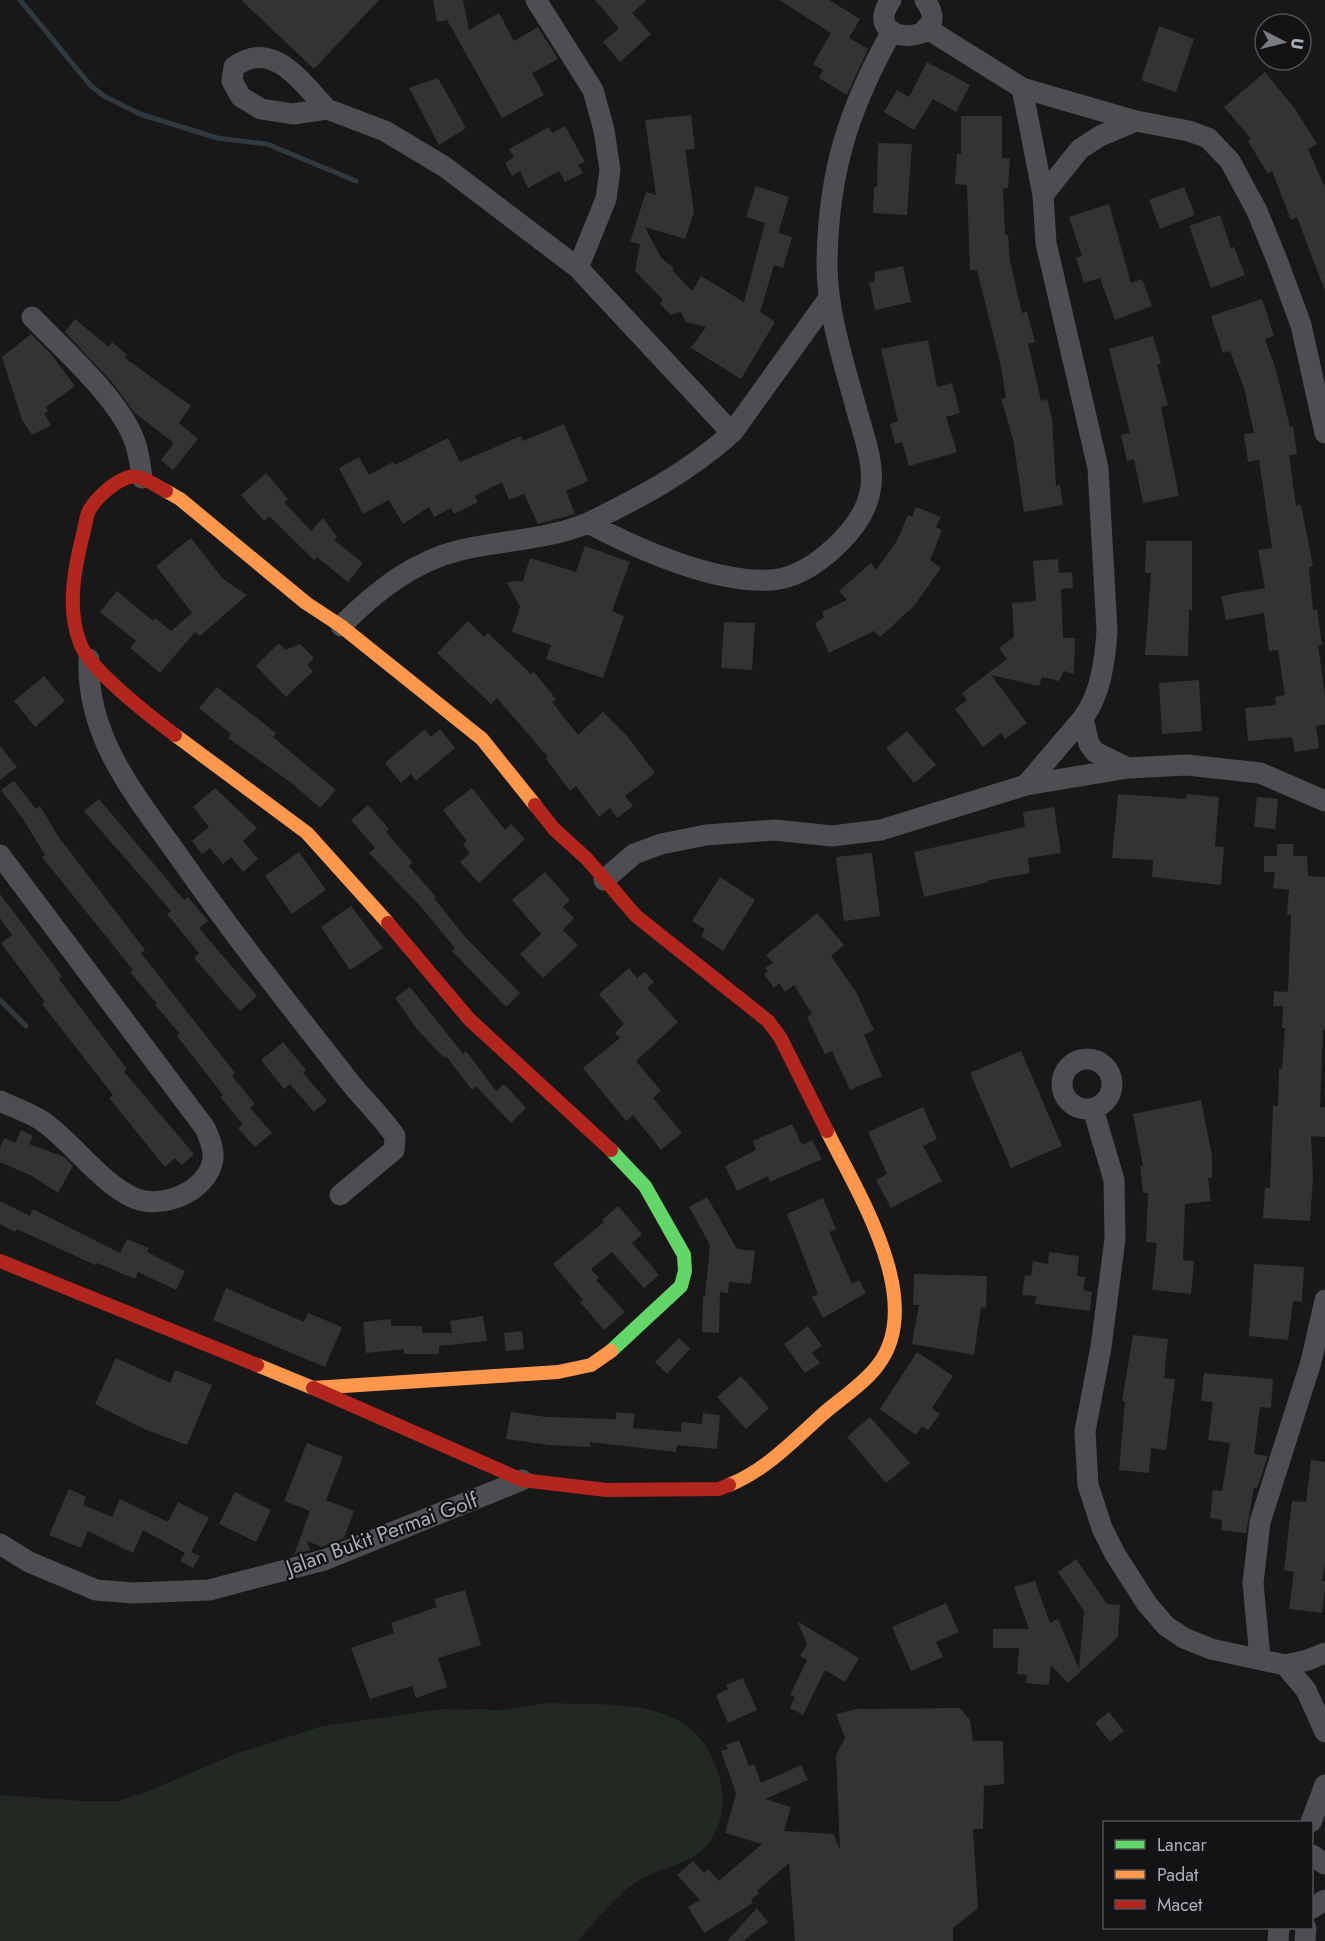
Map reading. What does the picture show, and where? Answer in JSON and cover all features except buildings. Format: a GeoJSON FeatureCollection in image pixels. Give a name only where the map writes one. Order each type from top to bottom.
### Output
{"type":"FeatureCollection","features":[{"type":"Feature","properties":{"kind":"street"},"geometry":{"type":"LineString","coordinates":[[536,0],[593,90],[604,130],[610,170],[606,198],[578,268]]}},
{"type":"Feature","properties":{"kind":"street"},"geometry":{"type":"LineString","coordinates":[[889,1],[885,17],[892,31],[906,38],[914,37],[926,28],[930,15],[925,0]]}},
{"type":"Feature","properties":{"kind":"street"},"geometry":{"type":"LineString","coordinates":[[926,28],[1022,88],[1136,121],[1189,131],[1208,138],[1230,161],[1257,211],[1301,325],[1325,433]]}},
{"type":"Feature","properties":{"kind":"street"},"geometry":{"type":"LineString","coordinates":[[588,524],[633,547],[721,574],[773,580],[813,566],[846,537],[861,519],[872,485],[867,449],[829,298],[831,207],[840,148],[872,67],[892,31]]}},
{"type":"Feature","properties":{"kind":"street"},"geometry":{"type":"LineString","coordinates":[[1022,88],[1043,195],[1046,243],[1098,468],[1106,651],[1096,694],[1083,718],[1026,784]]}},
{"type":"Feature","properties":{"kind":"street"},"geometry":{"type":"LineString","coordinates":[[327,109],[385,131],[445,167],[578,268],[732,433]]}},
{"type":"Feature","properties":{"kind":"street"},"geometry":{"type":"LineString","coordinates":[[1043,195],[1080,149],[1100,136],[1136,121]]}},
{"type":"Feature","properties":{"kind":"street"},"geometry":{"type":"LineString","coordinates":[[341,626],[371,595],[414,567],[458,550],[567,532],[660,488],[711,452],[732,433],[829,298]]}},
{"type":"Feature","properties":{"kind":"street"},"geometry":{"type":"LineString","coordinates":[[32,317],[88,375],[126,423],[139,456],[142,478]]}},
{"type":"Feature","properties":{"kind":"street"},"geometry":{"type":"LineString","coordinates":[[0,1261],[313,1388],[522,1480],[617,1490],[719,1489],[746,1478],[770,1462],[878,1365],[892,1333],[895,1297],[888,1260],[875,1227],[780,1037],[768,1021],[636,916],[554,829],[482,739],[341,626],[306,603],[180,499],[142,478],[129,477],[108,488],[89,510],[76,561],[73,592],[74,620],[80,644],[89,659],[151,717],[307,832],[349,877],[469,1019],[629,1166],[645,1185],[684,1255],[685,1271],[681,1286],[618,1346],[591,1365],[558,1372],[504,1378],[313,1388]]}},
{"type":"Feature","properties":{"kind":"street"},"geometry":{"type":"LineString","coordinates":[[89,659],[88,685],[94,712],[116,768],[250,955],[361,1097],[395,1136],[394,1149],[340,1195]]}},
{"type":"Feature","properties":{"kind":"street"},"geometry":{"type":"LineString","coordinates":[[1083,718],[1089,744],[1095,752],[1128,768]]}},
{"type":"Feature","properties":{"kind":"street"},"geometry":{"type":"LineString","coordinates":[[604,880],[634,854],[661,844],[706,835],[741,832],[775,830],[832,836],[881,830],[1026,784],[1128,768],[1187,765],[1260,773],[1324,799]]}},
{"type":"Feature","properties":{"kind":"street"},"geometry":{"type":"LineString","coordinates":[[0,855],[205,1128],[212,1143],[213,1159],[207,1172],[196,1186],[174,1198],[152,1203],[133,1198],[102,1174],[44,1122],[0,1101]]}},
{"type":"Feature","properties":{"kind":"street"},"geometry":{"type":"LineString","coordinates":[[1093,1108],[1114,1180],[1115,1239],[1101,1347],[1085,1431],[1088,1485],[1102,1528],[1115,1554],[1147,1604],[1166,1626],[1184,1638],[1211,1649],[1285,1665],[1308,1660],[1325,1653]]}},
{"type":"Feature","properties":{"kind":"street"},"geometry":{"type":"LineString","coordinates":[[1260,1658],[1253,1583],[1260,1522],[1311,1362],[1325,1300]]}},
{"type":"Feature","properties":{"kind":"street","name":"Jalan Bukit Permai Golf"},"geometry":{"type":"LineString","coordinates":[[0,1544],[29,1562],[96,1590],[133,1593],[209,1590],[324,1560],[522,1480]]}},
{"type":"Feature","properties":{"kind":"street"},"geometry":{"type":"LineString","coordinates":[[1285,1665],[1306,1690],[1325,1732]]}},
{"type":"Feature","properties":{"kind":"street"},"geometry":{"type":"LineString","coordinates":[[1311,1821],[1325,1785]]}},
{"type":"Feature","properties":{"kind":"shaded area"},"geometry":{"type":"Polygon","coordinates":[[[547,1703],[625,1706],[650,1710],[673,1718],[692,1730],[708,1749],[719,1776],[722,1793],[722,1809],[718,1826],[703,1849],[685,1861],[635,1883],[612,1903],[577,1941],[0,1941],[0,1795],[82,1801],[118,1801],[149,1791],[235,1754],[323,1726],[443,1709],[506,1710],[547,1703]]]}},
{"type":"Feature","properties":{"kind":"waterway"},"geometry":{"type":"LineString","coordinates":[[20,0],[91,86],[104,96],[140,114],[217,138],[267,144],[356,181]]}},
{"type":"Feature","properties":{"kind":"waterway"},"geometry":{"type":"LineString","coordinates":[[0,1000],[26,1026]]}},
{"type":"Feature","properties":{"kind":"traffic: fast"},"geometry":{"type":"LineString","coordinates":[[611,1150],[645,1186],[684,1255],[685,1271],[681,1286],[611,1351]]}},
{"type":"Feature","properties":{"kind":"traffic: slow"},"geometry":{"type":"LineString","coordinates":[[166,491],[180,499],[306,603],[341,626],[482,739],[535,805]]}},
{"type":"Feature","properties":{"kind":"traffic: slow"},"geometry":{"type":"LineString","coordinates":[[175,735],[307,833],[388,923]]}},
{"type":"Feature","properties":{"kind":"traffic: slow"},"geometry":{"type":"LineString","coordinates":[[729,1485],[767,1463],[859,1385],[878,1365],[891,1339],[895,1310],[891,1279],[882,1247],[855,1184],[827,1131]]}},
{"type":"Feature","properties":{"kind":"traffic: slow"},"geometry":{"type":"LineString","coordinates":[[257,1365],[313,1388],[558,1372],[591,1365],[611,1351]]}},
{"type":"Feature","properties":{"kind":"traffic: jam"},"geometry":{"type":"LineString","coordinates":[[166,491],[143,479],[129,477],[107,490],[90,509],[75,572],[73,615],[80,643],[95,666],[122,692],[175,735]]}},
{"type":"Feature","properties":{"kind":"traffic: jam"},"geometry":{"type":"LineString","coordinates":[[535,805],[554,829],[587,859],[636,916],[768,1021],[780,1037],[827,1131]]}},
{"type":"Feature","properties":{"kind":"traffic: jam"},"geometry":{"type":"LineString","coordinates":[[388,923],[469,1019],[611,1150]]}},
{"type":"Feature","properties":{"kind":"traffic: jam"},"geometry":{"type":"LineString","coordinates":[[0,1261],[257,1365]]}},
{"type":"Feature","properties":{"kind":"traffic: jam"},"geometry":{"type":"LineString","coordinates":[[313,1388],[522,1480],[606,1490],[719,1489],[729,1485]]}}]}
